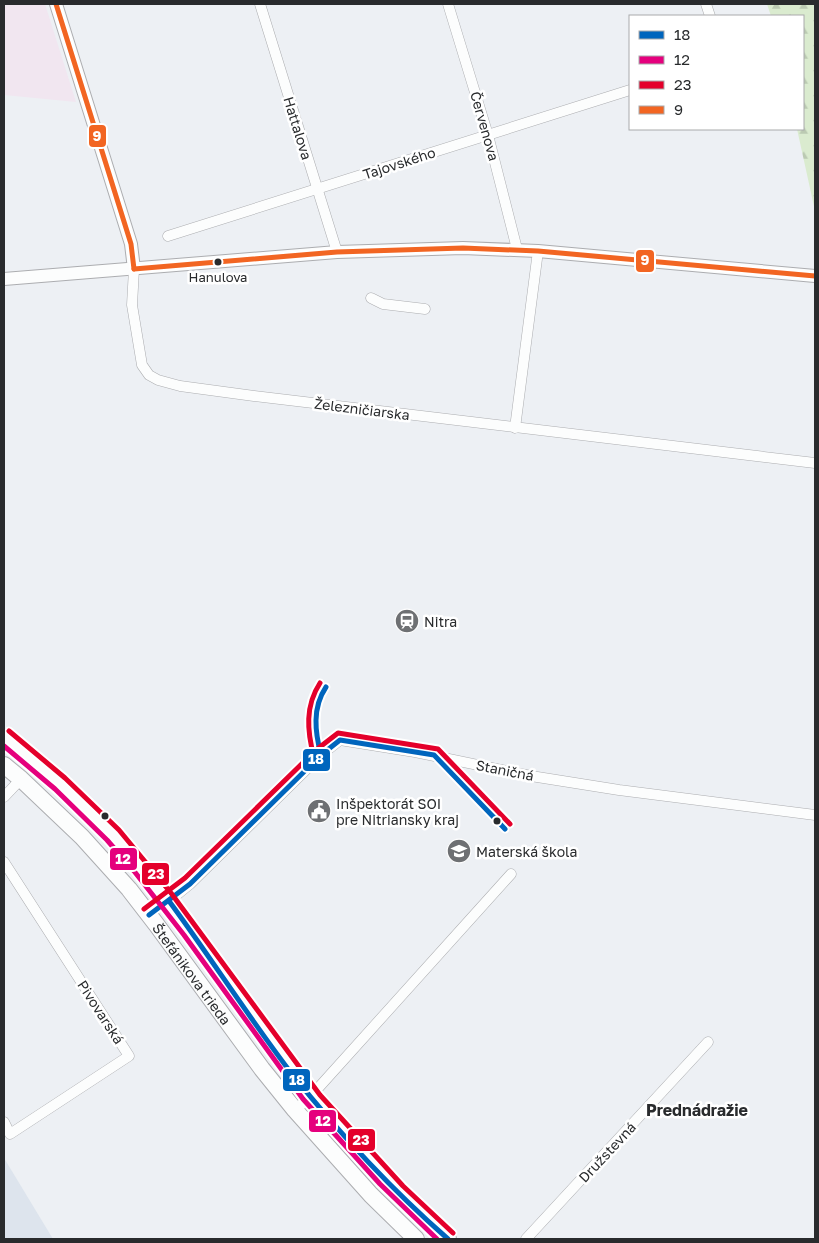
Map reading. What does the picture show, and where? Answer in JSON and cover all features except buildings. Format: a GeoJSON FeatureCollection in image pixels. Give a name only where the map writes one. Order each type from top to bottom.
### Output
{"type":"FeatureCollection","features":[{"type":"Feature","properties":{"kind":"main road","name":"Štefánikova trieda"},"geometry":{"type":"LineString","coordinates":[[4,737],[37,762],[102,823],[169,901],[205,949],[256,1024],[311,1096],[384,1178],[426,1221],[448,1239]]}},
{"type":"Feature","properties":{"kind":"main road"},"geometry":{"type":"LineString","coordinates":[[21,779],[37,762]]}},
{"type":"Feature","properties":{"kind":"main road","name":"Štefánikova trieda"},"geometry":{"type":"LineString","coordinates":[[4,765],[82,837],[149,914],[242,1042],[295,1110],[371,1195],[416,1239]]}},
{"type":"Feature","properties":{"kind":"main road"},"geometry":{"type":"LineString","coordinates":[[149,914],[169,901]]}},
{"type":"Feature","properties":{"kind":"street"},"geometry":{"type":"LineString","coordinates":[[56,4],[131,244],[134,269]]}},
{"type":"Feature","properties":{"kind":"street","name":"Hattalova"},"geometry":{"type":"LineString","coordinates":[[260,4],[337,252]]}},
{"type":"Feature","properties":{"kind":"street","name":"Červenova"},"geometry":{"type":"LineString","coordinates":[[448,4],[488,135],[517,250]]}},
{"type":"Feature","properties":{"kind":"street","name":"Tajovského"},"geometry":{"type":"LineString","coordinates":[[168,236],[629,90]]}},
{"type":"Feature","properties":{"kind":"street"},"geometry":{"type":"LineString","coordinates":[[4,279],[337,252],[463,248],[538,251],[815,276]]}},
{"type":"Feature","properties":{"kind":"street"},"geometry":{"type":"LineString","coordinates":[[515,428],[538,251]]}},
{"type":"Feature","properties":{"kind":"street","name":"Železničiarska"},"geometry":{"type":"LineString","coordinates":[[134,269],[132,305],[142,365],[149,375],[158,380],[180,386],[245,395],[815,463]]}},
{"type":"Feature","properties":{"kind":"street"},"geometry":{"type":"LineString","coordinates":[[371,298],[383,304],[425,309]]}},
{"type":"Feature","properties":{"kind":"street","name":"Staničná"},"geometry":{"type":"LineString","coordinates":[[169,901],[190,884],[321,755],[340,740],[415,752],[531,776],[619,790],[815,815]]}},
{"type":"Feature","properties":{"kind":"street"},"geometry":{"type":"LineString","coordinates":[[4,796],[21,779]]}},
{"type":"Feature","properties":{"kind":"street","name":"Pivovarská"},"geometry":{"type":"LineString","coordinates":[[4,862],[130,1056],[10,1134],[4,1122]]}},
{"type":"Feature","properties":{"kind":"street"},"geometry":{"type":"LineString","coordinates":[[295,1110],[311,1096],[511,874]]}},
{"type":"Feature","properties":{"kind":"street","name":"Družstevná"},"geometry":{"type":"LineString","coordinates":[[526,1239],[708,1042]]}},
{"type":"Feature","properties":{"kind":"shaded area"},"geometry":{"type":"Polygon","coordinates":[[[4,4],[45,4],[76,102],[4,95],[4,4]]]}},
{"type":"Feature","properties":{"kind":"shaded area"},"geometry":{"type":"Polygon","coordinates":[[[4,1158],[53,1239],[4,1239],[4,1158]]]}},
{"type":"Feature","properties":{"kind":"green space"},"geometry":{"type":"Polygon","coordinates":[[[767,4],[815,4],[815,211],[797,130],[804,130],[804,15],[771,15],[767,4]]]}},
{"type":"Feature","properties":{"kind":"transit line","name":"9"},"geometry":{"type":"LineString","coordinates":[[56,4],[131,244],[134,269]]}},
{"type":"Feature","properties":{"kind":"transit line","name":"9"},"geometry":{"type":"LineString","coordinates":[[134,269],[337,252],[463,248],[538,251],[815,276]]}},
{"type":"Feature","properties":{"kind":"transit line","name":"23"},"geometry":{"type":"LineString","coordinates":[[314,757],[309,719],[312,701],[320,683]]}},
{"type":"Feature","properties":{"kind":"transit line","name":"18"},"geometry":{"type":"LineString","coordinates":[[321,755],[317,738],[316,720],[318,703],[326,687]]}},
{"type":"Feature","properties":{"kind":"transit line","name":"23"},"geometry":{"type":"LineString","coordinates":[[9,731],[65,778],[119,830],[171,893],[320,1095],[403,1186],[453,1233]]}},
{"type":"Feature","properties":{"kind":"transit line","name":"23"},"geometry":{"type":"LineString","coordinates":[[144,909],[185,878],[316,750],[338,733],[438,749],[510,824]]}},
{"type":"Feature","properties":{"kind":"transit line","name":"18"},"geometry":{"type":"LineString","coordinates":[[149,915],[190,884],[321,755],[340,740],[434,755],[505,829]]}},
{"type":"Feature","properties":{"kind":"transit line","name":"12"},"geometry":{"type":"LineString","coordinates":[[4,746],[55,789],[107,840],[184,935],[303,1099],[380,1184],[437,1239]]}},
{"type":"Feature","properties":{"kind":"transit line","name":"18"},"geometry":{"type":"LineString","coordinates":[[169,901],[292,1074],[310,1096],[386,1180],[448,1239]]}},
{"type":"Feature","properties":{"kind":"place","name":"Hanulova"},"geometry":{"type":"Point","coordinates":[218,262]}},
{"type":"Feature","properties":{"kind":"place","name":"Nitra"},"geometry":{"type":"Point","coordinates":[407,621]}},
{"type":"Feature","properties":{"kind":"place","name":"Inšpektorát SOI pre Nitriansky kraj"},"geometry":{"type":"Point","coordinates":[319,811]}},
{"type":"Feature","properties":{"kind":"place","name":"Materská škola"},"geometry":{"type":"Point","coordinates":[459,851]}},
{"type":"Feature","properties":{"kind":"district","name":"Prednádražie"},"geometry":{"type":"Point","coordinates":[697,1110]}}]}
